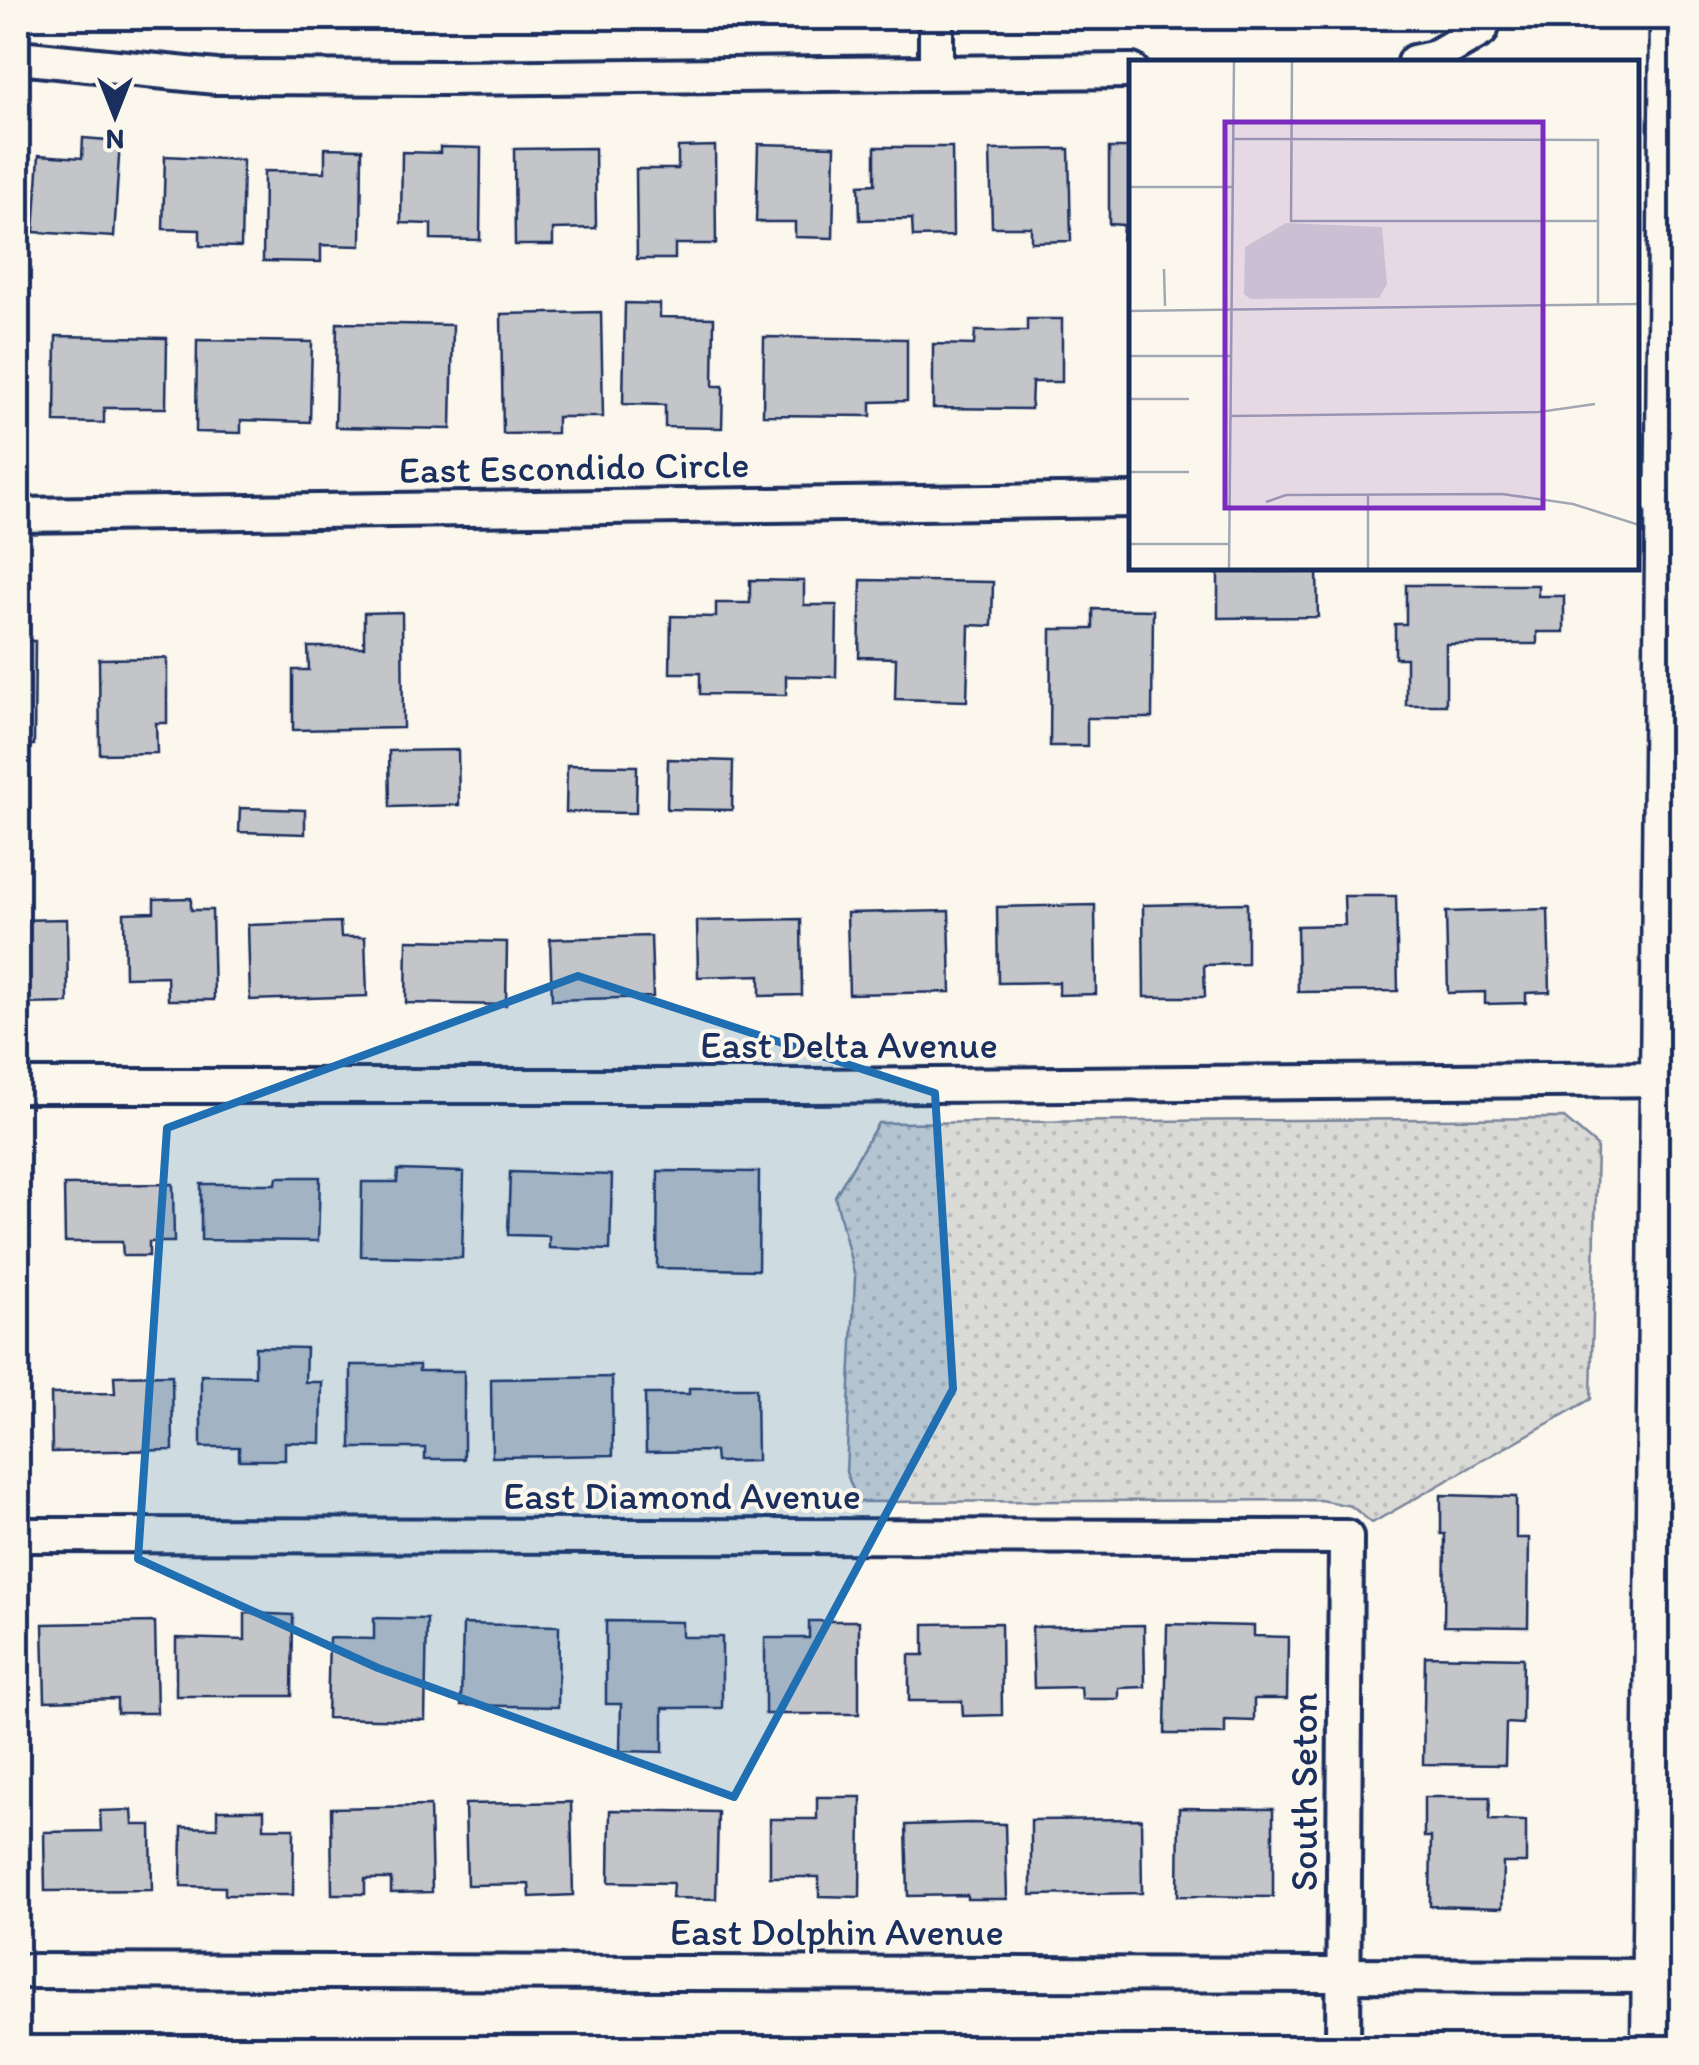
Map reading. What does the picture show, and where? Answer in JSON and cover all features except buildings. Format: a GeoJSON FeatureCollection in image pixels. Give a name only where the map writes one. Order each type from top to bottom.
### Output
{"type":"FeatureCollection","features":[{"type":"Feature","properties":{"kind":"main road"},"geometry":{"type":"LineString","coordinates":[[1656,2048],[1671,1717],[1673,1080],[1654,493],[1675,18]]}},
{"type":"Feature","properties":{"kind":"street"},"geometry":{"type":"LineString","coordinates":[[936,18],[936,70]]}},
{"type":"Feature","properties":{"kind":"street"},"geometry":{"type":"LineString","coordinates":[[1424,60],[1481,30]]}},
{"type":"Feature","properties":{"kind":"street"},"geometry":{"type":"LineString","coordinates":[[18,57],[216,76],[441,78],[1129,70]]}},
{"type":"Feature","properties":{"kind":"street","name":"East Escondido Circle"},"geometry":{"type":"LineString","coordinates":[[18,515],[1129,500]]}},
{"type":"Feature","properties":{"kind":"street","name":"East Delta Avenue"},"geometry":{"type":"LineString","coordinates":[[18,1086],[1673,1080]]}},
{"type":"Feature","properties":{"kind":"street","name":"East Diamond Avenue"},"geometry":{"type":"LineString","coordinates":[[18,1535],[1346,1536]]}},
{"type":"Feature","properties":{"kind":"street","name":"South Seton"},"geometry":{"type":"LineString","coordinates":[[1343,2048],[1346,1536]]}},
{"type":"Feature","properties":{"kind":"street","name":"East Dolphin Avenue"},"geometry":{"type":"LineString","coordinates":[[18,1970],[1657,1976]]}},
{"type":"Feature","properties":{"kind":"highlighted area"},"geometry":{"type":"Polygon","coordinates":[[[578,976],[935,1093],[953,1389],[734,1797],[378,1668],[138,1559],[167,1128],[578,976]]]}},
{"type":"Feature","properties":{"kind":"shaded area"},"geometry":{"type":"Polygon","coordinates":[[[1564,1118],[1597,1146],[1591,1399],[1372,1523],[1351,1506],[1320,1500],[858,1502],[846,1472],[855,1277],[835,1196],[878,1123],[1564,1118]]]}}]}
